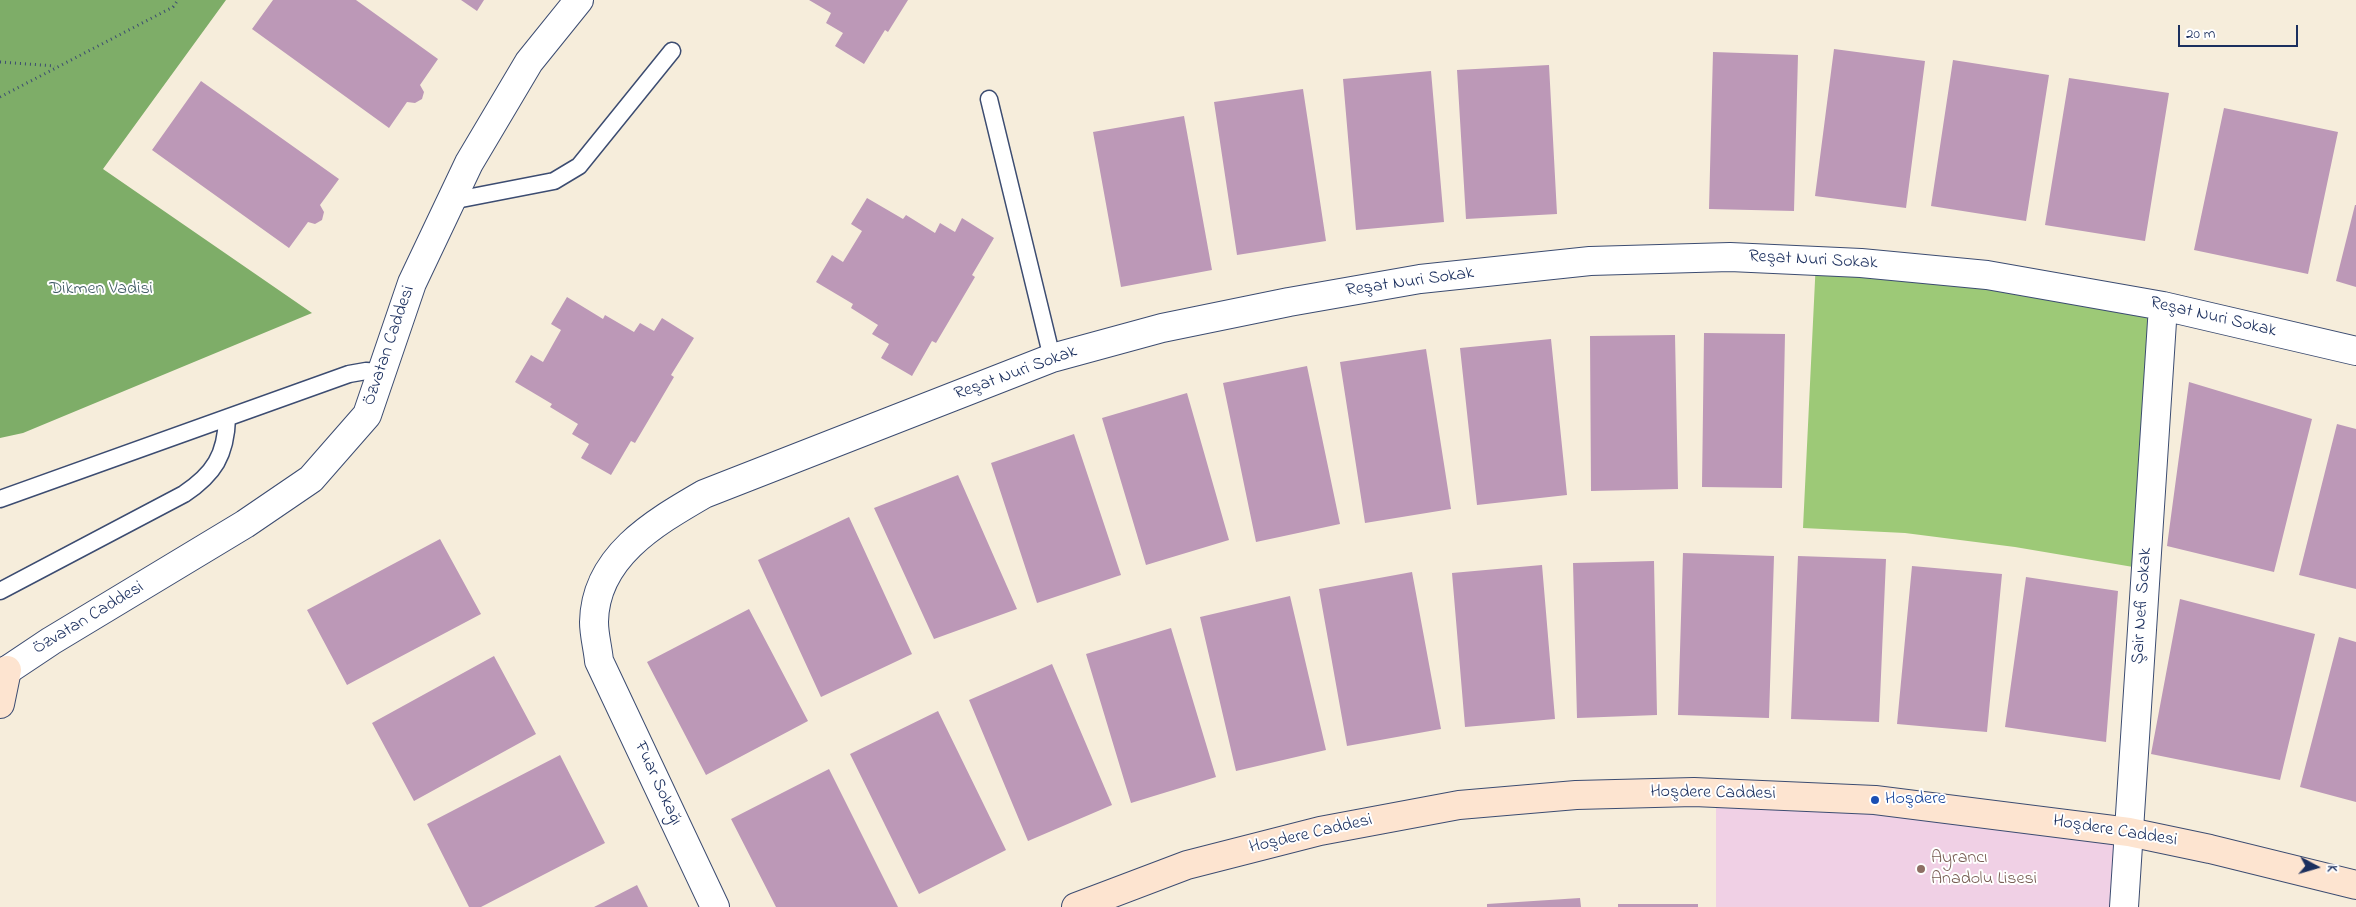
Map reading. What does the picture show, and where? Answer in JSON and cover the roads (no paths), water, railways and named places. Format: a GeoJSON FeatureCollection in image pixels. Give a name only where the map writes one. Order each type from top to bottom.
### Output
{"type":"FeatureCollection","features":[{"type":"Feature","properties":{"kind":"main road"},"geometry":{"type":"LineString","coordinates":[[0,704],[2,675]]}},
{"type":"Feature","properties":{"kind":"main road","name":"Hoşdere Caddesi"},"geometry":{"type":"LineString","coordinates":[[1076,907],[1187,865],[1320,831],[1459,805],[1576,795],[1694,792],[1875,800],[2129,832],[2210,849],[2356,885]]}},
{"type":"Feature","properties":{"kind":"street","name":"Özvatan Caddesi"},"geometry":{"type":"LineString","coordinates":[[2,675],[51,641],[246,524],[311,479],[366,415],[412,283],[469,163],[529,62],[579,0]]}},
{"type":"Feature","properties":{"kind":"street","name":"Reşat Nuri Sokak"},"geometry":{"type":"LineString","coordinates":[[600,661],[594,622],[600,588],[626,547],[661,518],[704,494],[1052,358],[1162,328],[1289,302],[1420,279],[1590,261],[1730,257],[1862,262],[1987,275],[2162,306],[2356,350]]}},
{"type":"Feature","properties":{"kind":"street","name":"Şair Nefi Sokak"},"geometry":{"type":"LineString","coordinates":[[2124,907],[2162,306]]}},
{"type":"Feature","properties":{"kind":"street","name":"Fuar Sokağı"},"geometry":{"type":"LineString","coordinates":[[600,661],[715,907]]}},
{"type":"Feature","properties":{"kind":"lane"},"geometry":{"type":"LineString","coordinates":[[451,201],[554,181],[579,166],[672,52]]}},
{"type":"Feature","properties":{"kind":"lane"},"geometry":{"type":"LineString","coordinates":[[989,99],[1052,358]]}},
{"type":"Feature","properties":{"kind":"lane"},"geometry":{"type":"LineString","coordinates":[[0,499],[349,374],[366,371],[381,372]]}},
{"type":"Feature","properties":{"kind":"lane"},"geometry":{"type":"LineString","coordinates":[[0,591],[184,494],[202,482],[216,465],[223,450],[227,418]]}},
{"type":"Feature","properties":{"kind":"place","name":"Hoşdere"},"geometry":{"type":"Point","coordinates":[1875,800]}},
{"type":"Feature","properties":{"kind":"place","name":"Ayrancı Anadolu Lisesi"},"geometry":{"type":"Point","coordinates":[1921,869]}},
{"type":"Feature","properties":{"kind":"park label","name":"Dikmen Vadisi"},"geometry":{"type":"Point","coordinates":[101,290]}}]}
